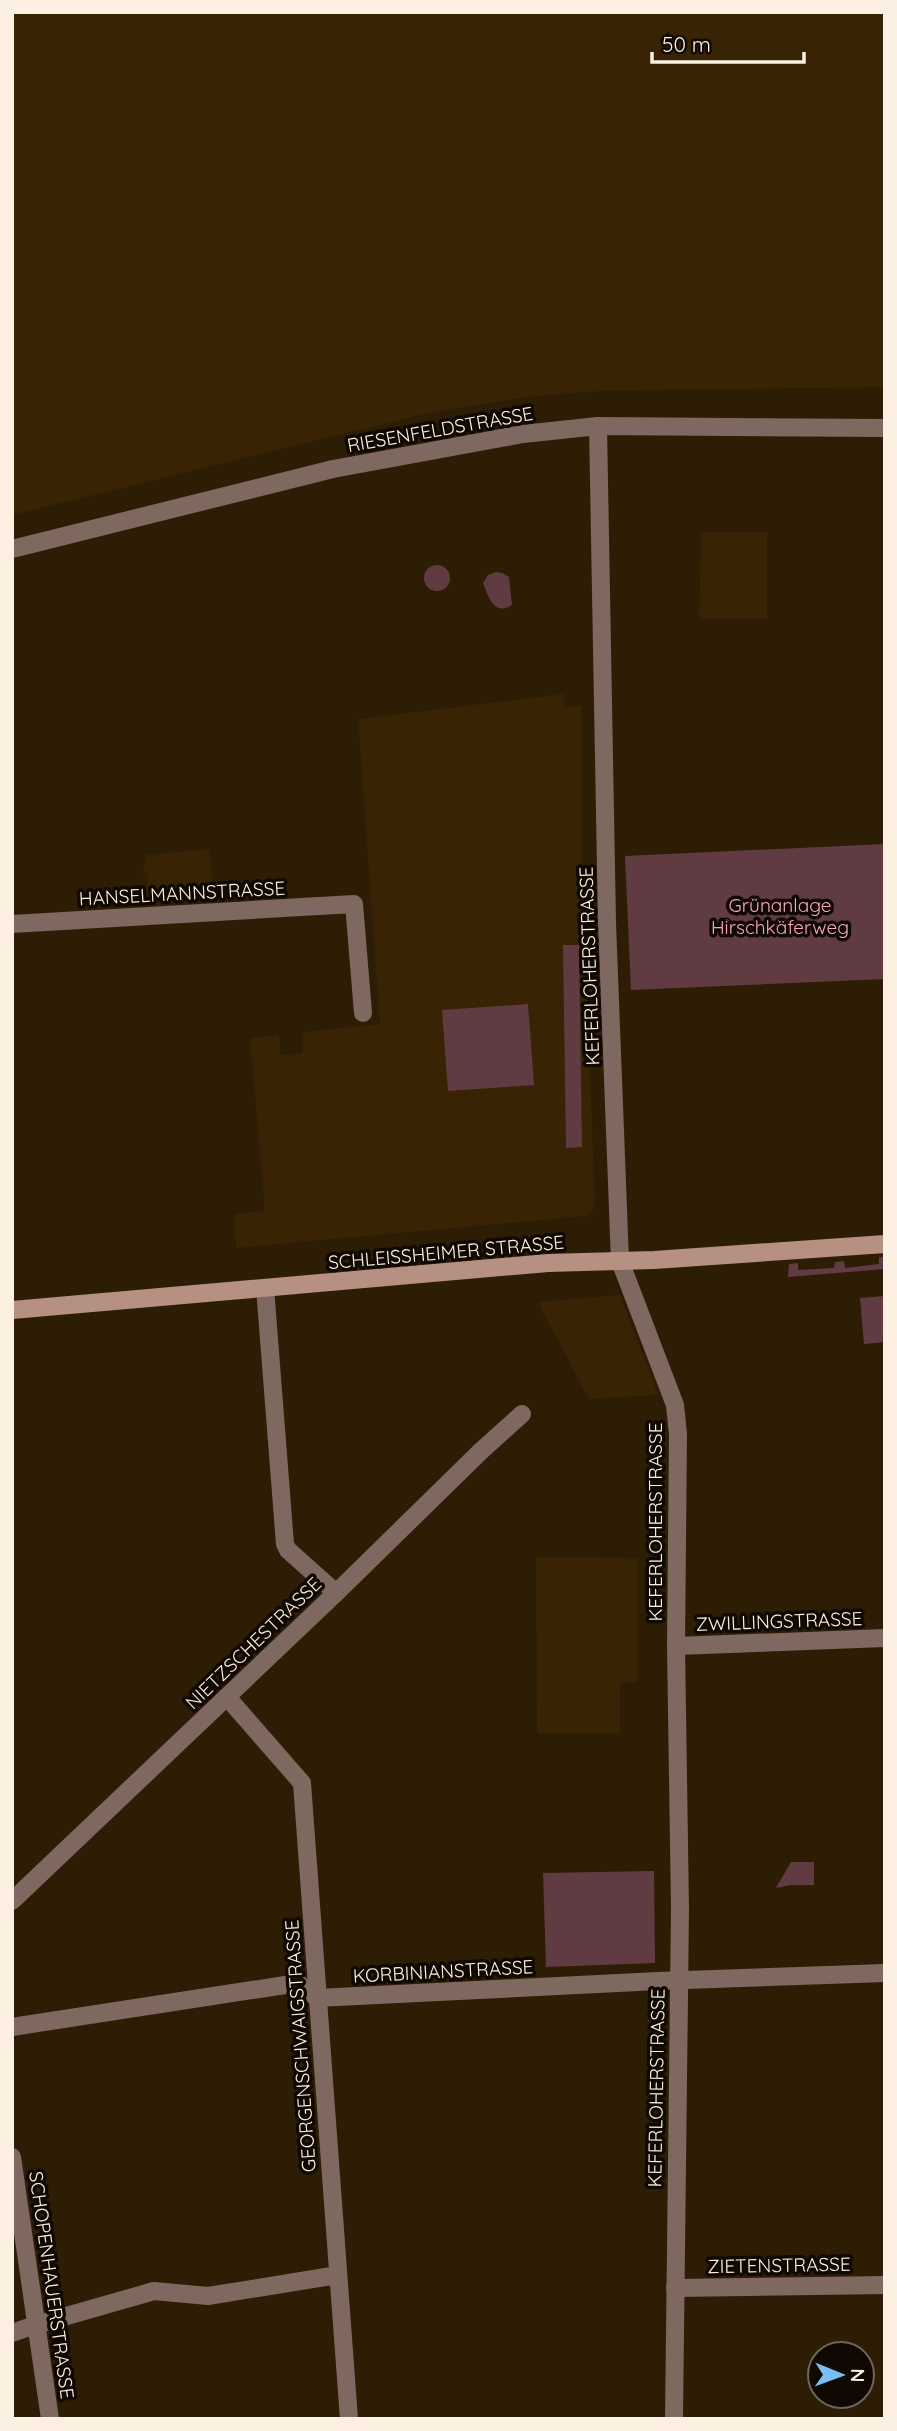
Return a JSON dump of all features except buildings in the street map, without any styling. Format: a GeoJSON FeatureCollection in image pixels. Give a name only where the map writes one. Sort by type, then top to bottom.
{"type":"FeatureCollection","features":[{"type":"Feature","properties":{"kind":"main road","name":"SCHLEISSHEIMER STRASSE"},"geometry":{"type":"LineString","coordinates":[[12,1310],[548,1263],[776,1253],[885,1244]]}},
{"type":"Feature","properties":{"kind":"street","name":"RIESENFELDSTRASSE"},"geometry":{"type":"LineString","coordinates":[[12,549],[356,464],[505,437],[598,426],[885,428]]}},
{"type":"Feature","properties":{"kind":"street","name":"KEFERLOHERSTRASSE"},"geometry":{"type":"LineString","coordinates":[[598,426],[601,455],[607,923],[620,1261],[675,1405],[678,1434],[676,1646],[680,1856],[674,2419]]}},
{"type":"Feature","properties":{"kind":"street","name":"HANSELMANNSTRASSE"},"geometry":{"type":"LineString","coordinates":[[12,924],[354,904],[363,1013]]}},
{"type":"Feature","properties":{"kind":"street"},"geometry":{"type":"LineString","coordinates":[[265,1288],[285,1544],[288,1550],[336,1593]]}},
{"type":"Feature","properties":{"kind":"street","name":"NIETZSCHESTRASSE"},"geometry":{"type":"LineString","coordinates":[[12,1900],[336,1593],[481,1451],[523,1414]]}},
{"type":"Feature","properties":{"kind":"street","name":"ZWILLINGSTRASSE"},"geometry":{"type":"LineString","coordinates":[[676,1646],[885,1638]]}},
{"type":"Feature","properties":{"kind":"street","name":"GEORGENSCHWAIGSTRASSE"},"geometry":{"type":"LineString","coordinates":[[227,1697],[302,1783],[349,2419]]}},
{"type":"Feature","properties":{"kind":"street","name":"KORBINIANSTRASSE"},"geometry":{"type":"LineString","coordinates":[[12,2026],[298,1983],[317,1998],[885,1973]]}},
{"type":"Feature","properties":{"kind":"street","name":"SCHOPENHAUERSTRASSE"},"geometry":{"type":"LineString","coordinates":[[12,2157],[50,2419]]}},
{"type":"Feature","properties":{"kind":"street"},"geometry":{"type":"LineString","coordinates":[[12,2333],[154,2291],[208,2297],[338,2275]]}},
{"type":"Feature","properties":{"kind":"street","name":"ZIETENSTRASSE"},"geometry":{"type":"LineString","coordinates":[[675,2288],[885,2285]]}},
{"type":"Feature","properties":{"kind":"shaded area"},"geometry":{"type":"Polygon","coordinates":[[[12,12],[885,12],[885,387],[601,391],[527,397],[433,412],[12,515],[12,12]]]}},
{"type":"Feature","properties":{"kind":"shaded area"},"geometry":{"type":"Polygon","coordinates":[[[701,532],[767,532],[767,619],[699,619],[701,532]]]}},
{"type":"Feature","properties":{"kind":"shaded area"},"geometry":{"type":"Polygon","coordinates":[[[564,694],[565,707],[581,706],[582,868],[595,1203],[592,1211],[586,1216],[236,1248],[234,1214],[265,1211],[250,1038],[279,1035],[281,1055],[303,1053],[302,1032],[380,1024],[358,719],[564,694]]]}},
{"type":"Feature","properties":{"kind":"shaded area"},"geometry":{"type":"Polygon","coordinates":[[[210,849],[213,893],[146,897],[148,873],[143,873],[146,855],[210,849]]]}},
{"type":"Feature","properties":{"kind":"shaded area"},"geometry":{"type":"Polygon","coordinates":[[[620,1295],[658,1395],[589,1399],[538,1302],[620,1295]]]}},
{"type":"Feature","properties":{"kind":"shaded area"},"geometry":{"type":"Polygon","coordinates":[[[536,1557],[638,1558],[637,1682],[620,1682],[620,1734],[537,1733],[536,1557]]]}},
{"type":"Feature","properties":{"kind":"green space"},"geometry":{"type":"Polygon","coordinates":[[[437,565],[447,568],[450,578],[447,588],[437,591],[427,588],[424,578],[427,568],[437,565]]]}},
{"type":"Feature","properties":{"kind":"green space"},"geometry":{"type":"Polygon","coordinates":[[[496,572],[509,577],[512,605],[506,608],[493,604],[483,583],[488,575],[496,572]]]}},
{"type":"Feature","properties":{"kind":"green space","name":"Grünanlage Hirschkäferweg"},"geometry":{"type":"Polygon","coordinates":[[[885,844],[885,979],[631,990],[625,856],[885,844]]]}},
{"type":"Feature","properties":{"kind":"green space"},"geometry":{"type":"Polygon","coordinates":[[[563,945],[579,945],[582,1147],[566,1148],[563,945]]]}},
{"type":"Feature","properties":{"kind":"green space"},"geometry":{"type":"Polygon","coordinates":[[[528,1004],[534,1085],[448,1091],[442,1010],[528,1004]]]}},
{"type":"Feature","properties":{"kind":"green space"},"geometry":{"type":"Polygon","coordinates":[[[879,1257],[885,1257],[885,1269],[788,1277],[789,1264],[798,1263],[798,1270],[834,1268],[835,1262],[844,1261],[845,1268],[879,1264],[879,1257]]]}},
{"type":"Feature","properties":{"kind":"green space"},"geometry":{"type":"Polygon","coordinates":[[[885,1296],[885,1342],[864,1344],[860,1298],[885,1296]]]}},
{"type":"Feature","properties":{"kind":"green space"},"geometry":{"type":"Polygon","coordinates":[[[791,1862],[814,1862],[814,1885],[776,1888],[791,1862]]]}},
{"type":"Feature","properties":{"kind":"green space"},"geometry":{"type":"Polygon","coordinates":[[[654,1871],[655,1963],[546,1967],[543,1873],[654,1871]]]}}]}
